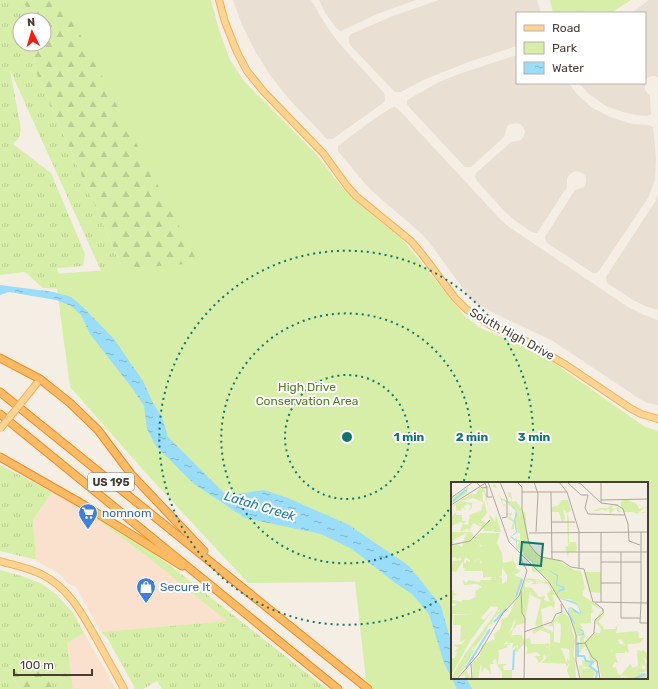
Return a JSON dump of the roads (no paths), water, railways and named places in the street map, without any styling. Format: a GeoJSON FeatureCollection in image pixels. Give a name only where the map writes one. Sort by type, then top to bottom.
{"type":"FeatureCollection","features":[{"type":"Feature","properties":{"kind":"highway"},"geometry":{"type":"LineString","coordinates":[[0,358],[40,379],[70,403],[98,430],[131,474],[223,571]]}},
{"type":"Feature","properties":{"kind":"highway","name":"US 195"},"geometry":{"type":"LineString","coordinates":[[0,392],[368,689]]}},
{"type":"Feature","properties":{"kind":"highway","name":"US 195"},"geometry":{"type":"LineString","coordinates":[[0,414],[338,689]]}},
{"type":"Feature","properties":{"kind":"highway"},"geometry":{"type":"LineString","coordinates":[[0,457],[84,505],[209,584]]}},
{"type":"Feature","properties":{"kind":"main road","name":"South High Drive"},"geometry":{"type":"LineString","coordinates":[[219,0],[230,37],[247,71],[264,92],[323,153],[356,196],[411,241],[455,298],[466,309],[490,325],[527,342],[566,365],[630,408],[641,414],[658,419]]}},
{"type":"Feature","properties":{"kind":"main road"},"geometry":{"type":"LineString","coordinates":[[0,429],[40,379]]}},
{"type":"Feature","properties":{"kind":"main road"},"geometry":{"type":"LineString","coordinates":[[0,561],[42,575],[65,592],[74,602],[82,615],[124,689]]}},
{"type":"Feature","properties":{"kind":"water","name":"Latah Creek"},"geometry":{"type":"Polygon","coordinates":[[[0,285],[54,292],[71,297],[83,307],[114,339],[143,381],[153,403],[162,417],[168,437],[224,493],[232,495],[264,490],[288,498],[349,525],[409,566],[441,606],[451,641],[451,677],[444,663],[429,614],[412,594],[395,583],[352,549],[321,534],[245,518],[194,484],[156,446],[147,429],[144,406],[132,388],[90,334],[81,315],[71,306],[56,300],[9,292],[0,295],[0,285]]]}},
{"type":"Feature","properties":{"kind":"water"},"geometry":{"type":"Polygon","coordinates":[[[452,679],[467,679],[472,689],[457,689],[452,679]]]}},
{"type":"Feature","properties":{"kind":"place","name":"nomnom"},"geometry":{"type":"Point","coordinates":[88,530]}},
{"type":"Feature","properties":{"kind":"place","name":"Secure It"},"geometry":{"type":"Point","coordinates":[146,604]}},
{"type":"Feature","properties":{"kind":"park label","name":"High Drive Conservation Area"},"geometry":{"type":"Point","coordinates":[307,394]}}]}
